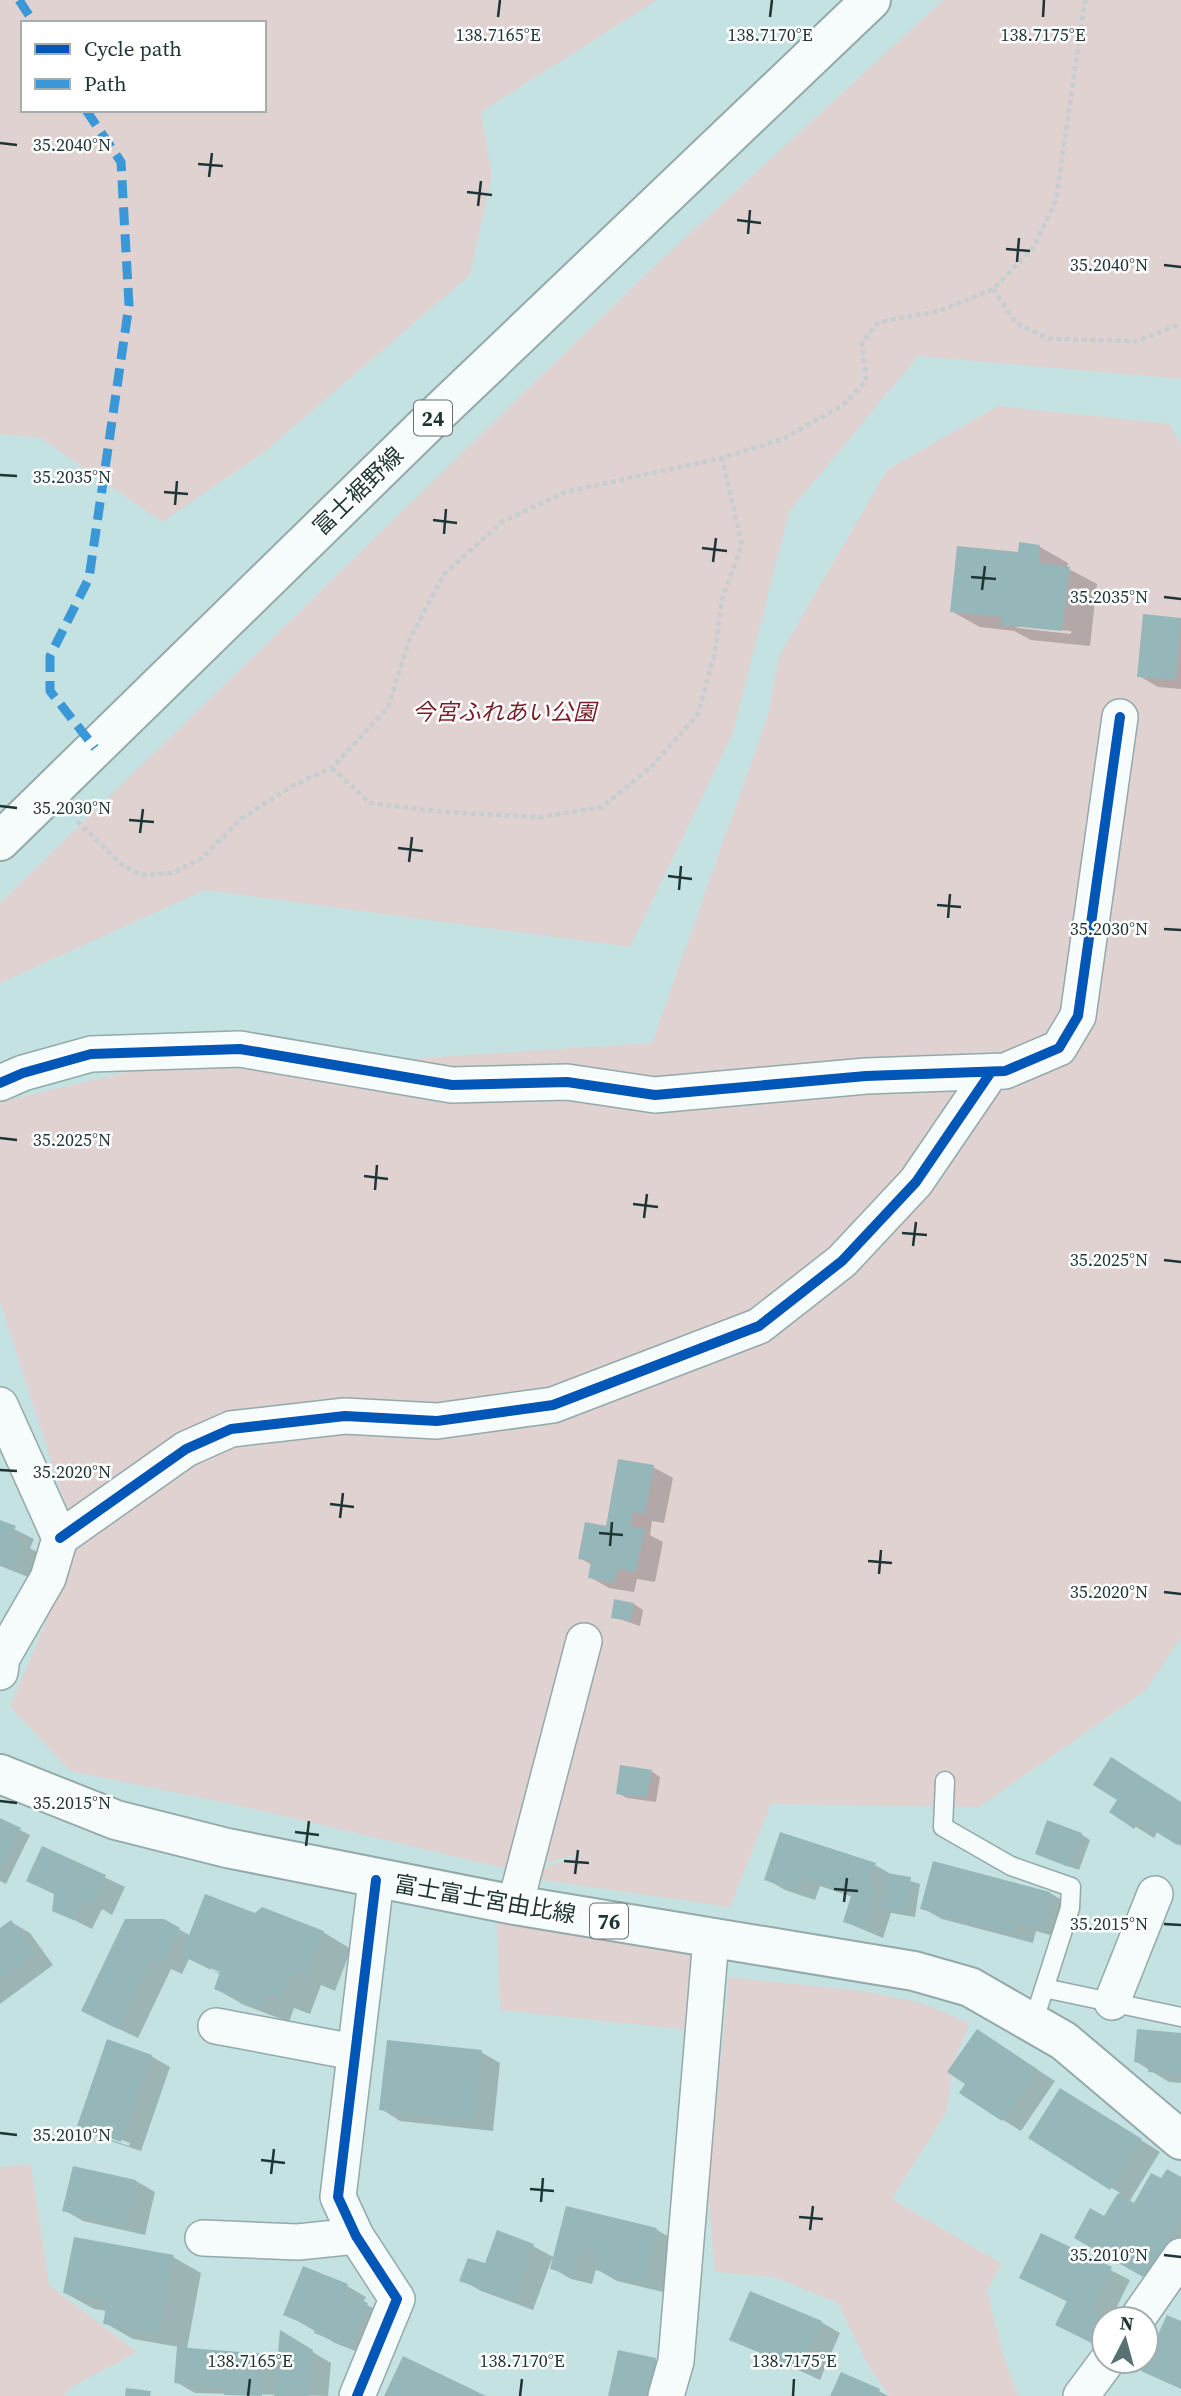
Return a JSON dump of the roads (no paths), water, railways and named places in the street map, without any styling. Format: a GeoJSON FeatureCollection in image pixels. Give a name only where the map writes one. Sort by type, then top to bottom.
{"type":"FeatureCollection","features":[{"type":"Feature","properties":{"kind":"main road","name":"富士裾野線"},"geometry":{"type":"LineString","coordinates":[[0,841],[456,396],[872,0]]}},
{"type":"Feature","properties":{"kind":"main road","name":"富士富士宮由比線"},"geometry":{"type":"LineString","coordinates":[[0,1773],[116,1820],[227,1848],[376,1880],[515,1905],[914,1971],[1039,2006],[1064,2041],[1181,2140]]}},
{"type":"Feature","properties":{"kind":"street"},"geometry":{"type":"LineString","coordinates":[[0,1083],[23,1073],[91,1054],[240,1049],[452,1085],[568,1082],[655,1095],[866,1076],[1005,1071],[1059,1048],[1078,1016],[1120,717]]}},
{"type":"Feature","properties":{"kind":"street"},"geometry":{"type":"LineString","coordinates":[[0,1671],[2,1658],[48,1578],[60,1538],[186,1449],[230,1429],[345,1416],[437,1421],[553,1405],[759,1326],[842,1261],[916,1182],[990,1072]]}},
{"type":"Feature","properties":{"kind":"street"},"geometry":{"type":"LineString","coordinates":[[0,1405],[60,1538]]}},
{"type":"Feature","properties":{"kind":"street"},"geometry":{"type":"LineString","coordinates":[[515,1905],[584,1641]]}},
{"type":"Feature","properties":{"kind":"street"},"geometry":{"type":"LineString","coordinates":[[357,2396],[397,2299],[356,2236],[338,2197],[376,1880]]}},
{"type":"Feature","properties":{"kind":"street"},"geometry":{"type":"LineString","coordinates":[[1112,2002],[1155,1894]]}},
{"type":"Feature","properties":{"kind":"street"},"geometry":{"type":"LineString","coordinates":[[666,2396],[676,2361],[710,1938]]}},
{"type":"Feature","properties":{"kind":"street"},"geometry":{"type":"LineString","coordinates":[[216,2026],[355,2052]]}},
{"type":"Feature","properties":{"kind":"street"},"geometry":{"type":"LineString","coordinates":[[203,2238],[298,2242],[356,2236]]}},
{"type":"Feature","properties":{"kind":"street"},"geometry":{"type":"LineString","coordinates":[[1147,2305],[1181,2256]]}},
{"type":"Feature","properties":{"kind":"street"},"geometry":{"type":"LineString","coordinates":[[1081,2396],[1097,2375]]}},
{"type":"Feature","properties":{"kind":"lane"},"geometry":{"type":"LineString","coordinates":[[945,1781],[943,1827],[1010,1866],[1072,1887],[1070,1908],[1039,2006],[1112,2002],[1181,2017]]}},
{"type":"Feature","properties":{"kind":"park label","name":"今宮ふれあい公園"},"geometry":{"type":"Point","coordinates":[504,712]}}]}
